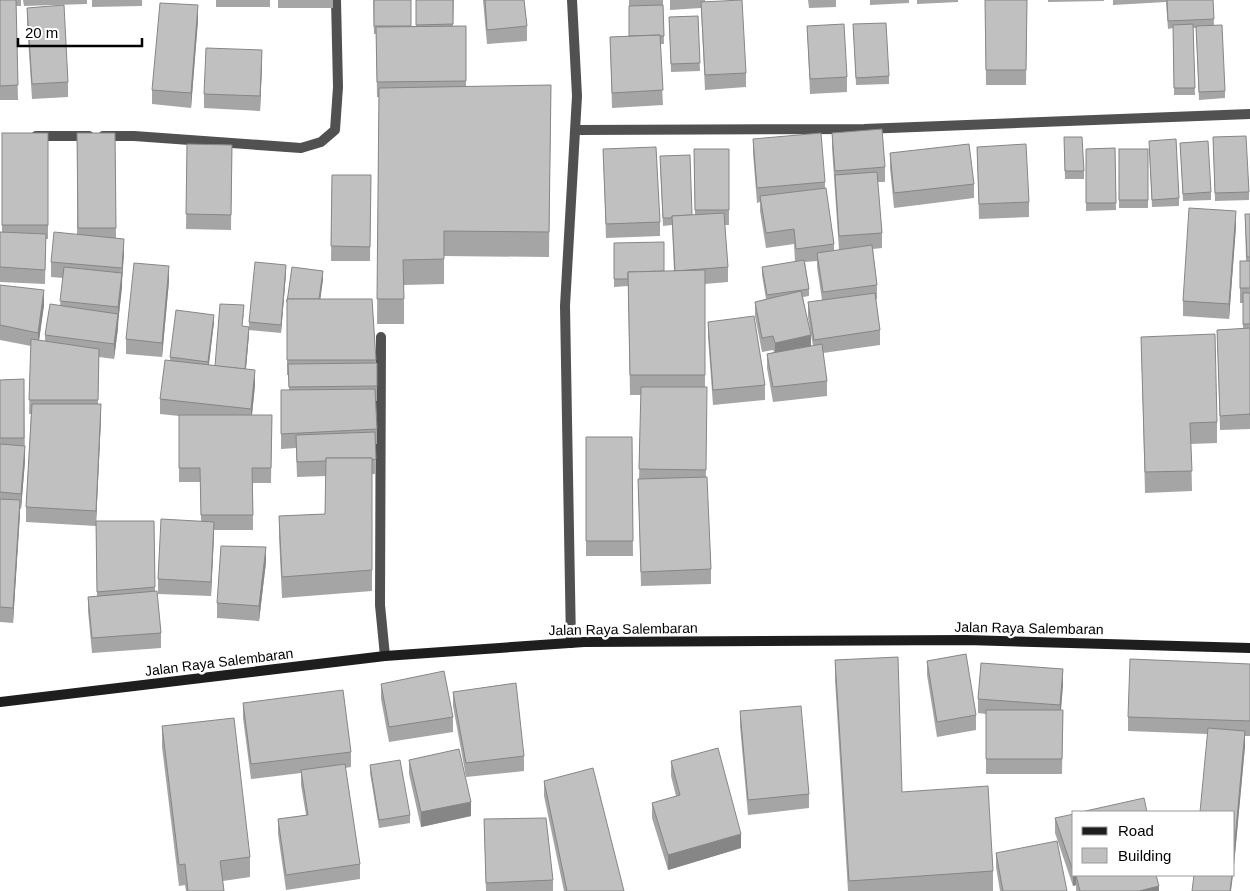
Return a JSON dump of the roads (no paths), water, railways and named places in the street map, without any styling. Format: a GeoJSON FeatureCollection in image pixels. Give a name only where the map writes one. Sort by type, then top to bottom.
{"type":"FeatureCollection","features":[{"type":"Feature","properties":{"kind":"main road","name":"Jalan Raya Salembaran"},"geometry":{"type":"LineString","coordinates":[[0,702],[385,656],[594,642],[966,640],[1250,648]]}},
{"type":"Feature","properties":{"kind":"street"},"geometry":{"type":"LineString","coordinates":[[29,136],[134,136],[301,148],[322,142],[335,130],[338,110],[336,0]]}},
{"type":"Feature","properties":{"kind":"street"},"geometry":{"type":"LineString","coordinates":[[571,643],[565,306],[577,96],[572,0]]}},
{"type":"Feature","properties":{"kind":"street"},"geometry":{"type":"LineString","coordinates":[[576,130],[864,129],[1250,114]]}},
{"type":"Feature","properties":{"kind":"street"},"geometry":{"type":"LineString","coordinates":[[381,337],[380,605],[385,656]]}}]}
